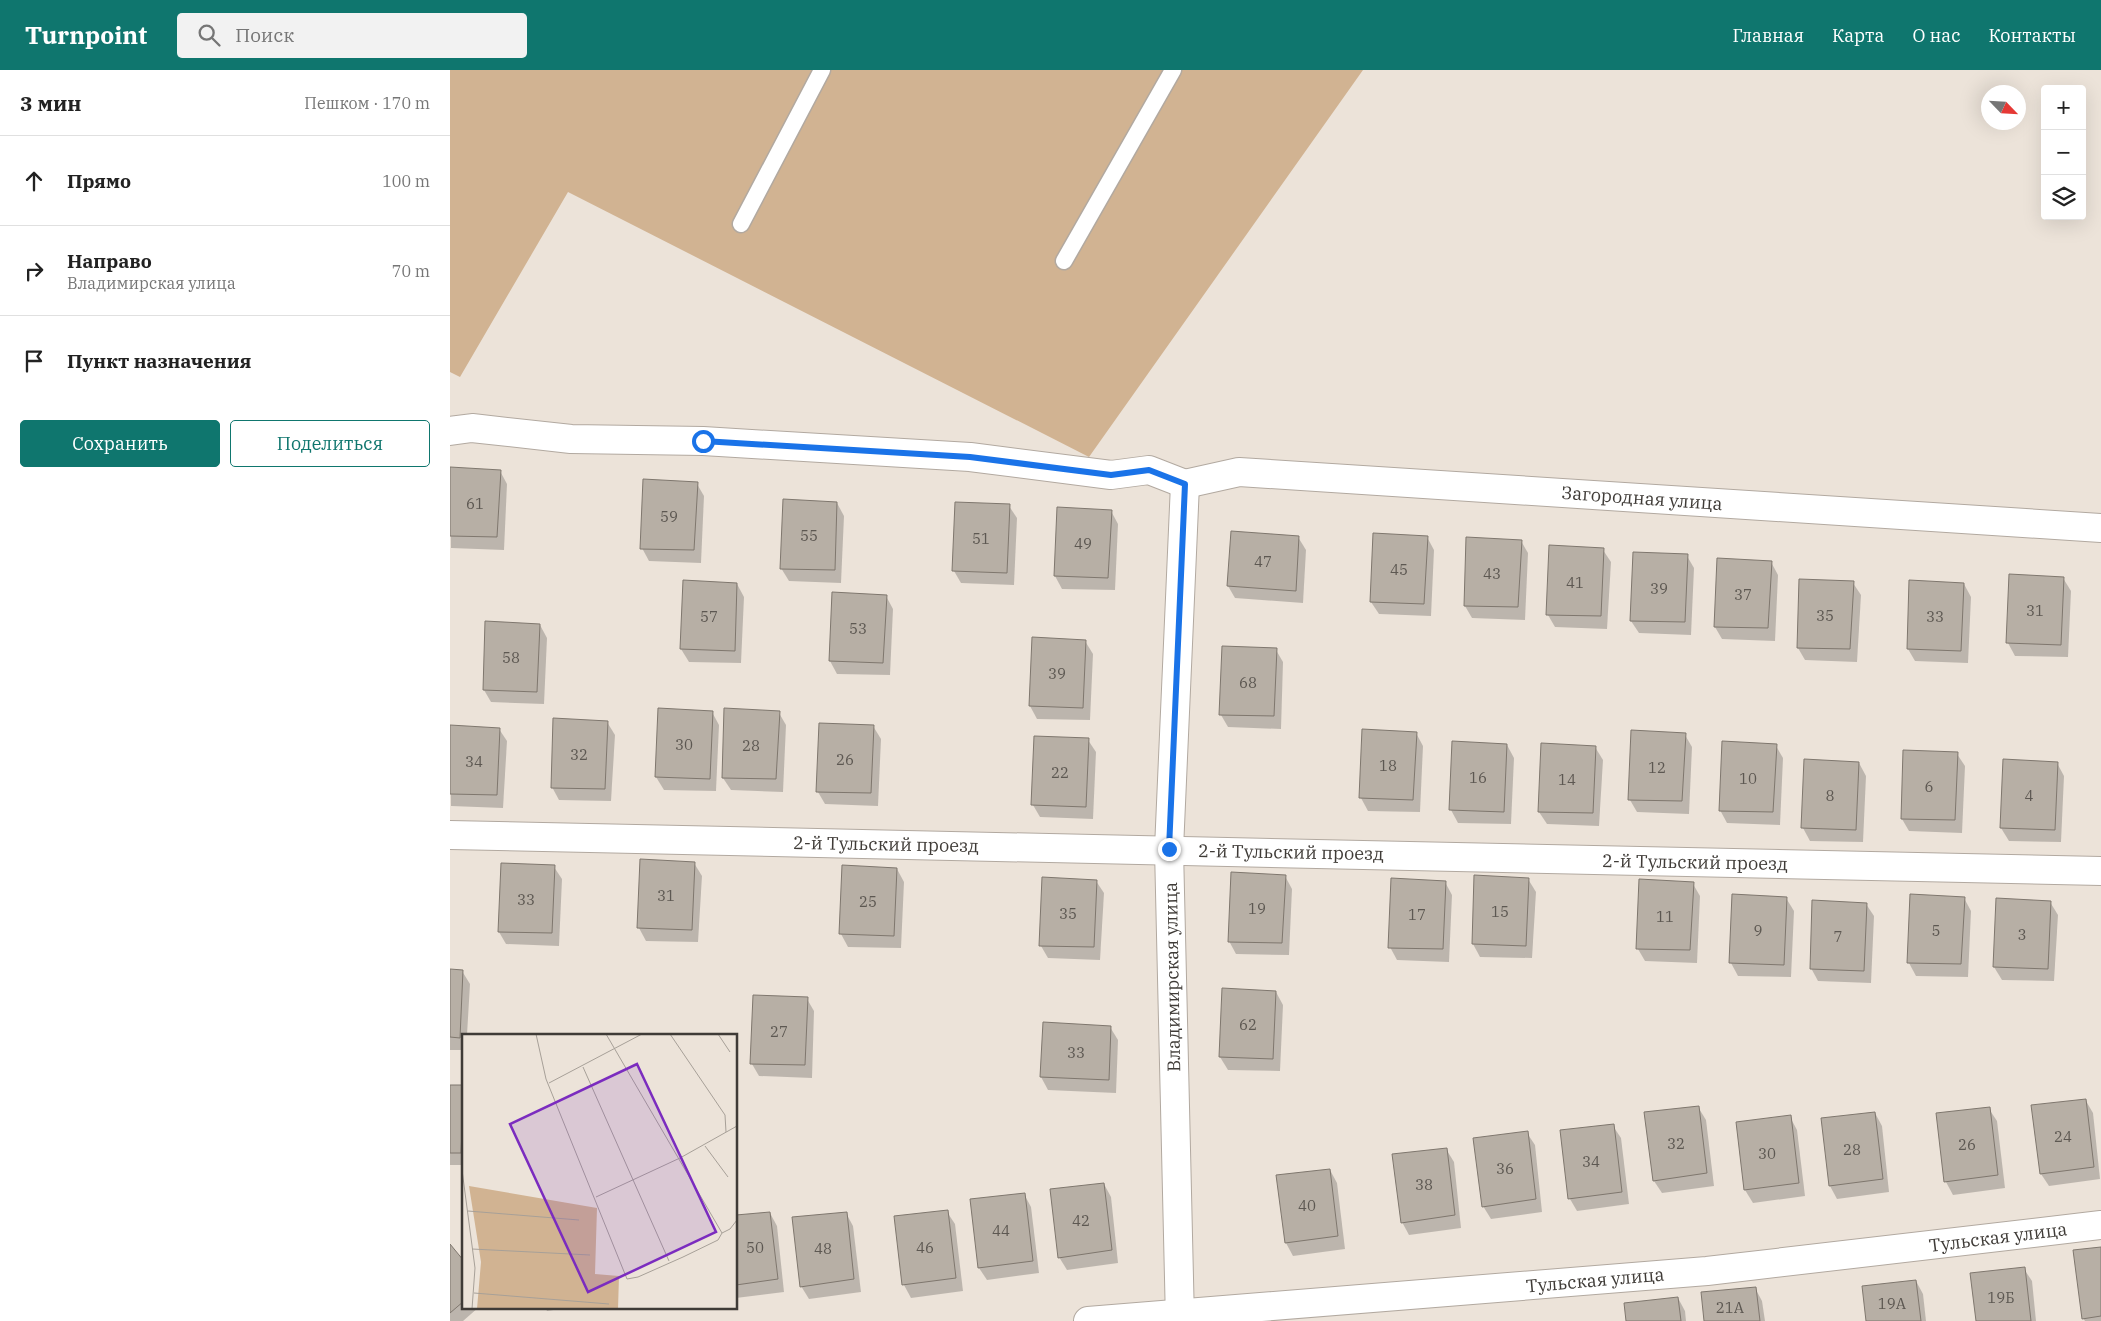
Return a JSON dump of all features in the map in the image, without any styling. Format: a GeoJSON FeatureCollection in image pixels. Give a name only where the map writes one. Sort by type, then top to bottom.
{"type":"FeatureCollection","features":[{"type":"Feature","properties":{"kind":"street"},"geometry":{"type":"LineString","coordinates":[[450,431],[472,428],[571,439],[703,441],[970,457],[1111,475],[1149,470],[1185,484]]}},
{"type":"Feature","properties":{"kind":"street","name":"Загородная улица"},"geometry":{"type":"LineString","coordinates":[[1185,484],[1239,472],[2101,528]]}},
{"type":"Feature","properties":{"kind":"street","name":"Владимирская улица"},"geometry":{"type":"LineString","coordinates":[[1179,1317],[1169,849],[1185,484]]}},
{"type":"Feature","properties":{"kind":"street","name":"2-й Тульский проезд"},"geometry":{"type":"LineString","coordinates":[[450,835],[1169,849],[2101,871]]}},
{"type":"Feature","properties":{"kind":"street","name":"Тульская улица"},"geometry":{"type":"LineString","coordinates":[[1088,1321],[1179,1317],[1707,1270],[2101,1225]]}},
{"type":"Feature","properties":{"kind":"lane"},"geometry":{"type":"LineString","coordinates":[[742,224],[822,70]]}},
{"type":"Feature","properties":{"kind":"lane"},"geometry":{"type":"LineString","coordinates":[[1064,261],[1173,70]]}},
{"type":"Feature","properties":{"kind":"shaded area"},"geometry":{"type":"Polygon","coordinates":[[[450,70],[1363,70],[1089,457],[568,192],[460,377],[450,372],[450,70]]]}},
{"type":"Feature","properties":{"kind":"building"},"geometry":{"type":"Polygon","coordinates":[[[450,467],[501,470],[497,537],[450,536],[450,467]]]}},
{"type":"Feature","properties":{"kind":"building"},"geometry":{"type":"Polygon","coordinates":[[[643,479],[698,482],[694,550],[640,549],[643,479]]]}},
{"type":"Feature","properties":{"kind":"building"},"geometry":{"type":"Polygon","coordinates":[[[783,499],[837,502],[835,570],[780,569],[783,499]]]}},
{"type":"Feature","properties":{"kind":"building"},"geometry":{"type":"Polygon","coordinates":[[[955,502],[1010,504],[1007,573],[952,571],[955,502]]]}},
{"type":"Feature","properties":{"kind":"building"},"geometry":{"type":"Polygon","coordinates":[[[1057,507],[1112,510],[1108,578],[1054,576],[1057,507]]]}},
{"type":"Feature","properties":{"kind":"building"},"geometry":{"type":"Polygon","coordinates":[[[1231,531],[1299,536],[1296,591],[1227,586],[1231,531]]]}},
{"type":"Feature","properties":{"kind":"building"},"geometry":{"type":"Polygon","coordinates":[[[1373,533],[1428,536],[1424,604],[1370,602],[1373,533]]]}},
{"type":"Feature","properties":{"kind":"building"},"geometry":{"type":"Polygon","coordinates":[[[1466,537],[1522,540],[1518,607],[1464,606],[1466,537]]]}},
{"type":"Feature","properties":{"kind":"building"},"geometry":{"type":"Polygon","coordinates":[[[1549,545],[1604,548],[1601,616],[1546,615],[1549,545]]]}},
{"type":"Feature","properties":{"kind":"building"},"geometry":{"type":"Polygon","coordinates":[[[1633,552],[1688,554],[1685,622],[1630,621],[1633,552]]]}},
{"type":"Feature","properties":{"kind":"building"},"geometry":{"type":"Polygon","coordinates":[[[1717,558],[1772,561],[1768,628],[1714,627],[1717,558]]]}},
{"type":"Feature","properties":{"kind":"building"},"geometry":{"type":"Polygon","coordinates":[[[2009,574],[2064,577],[2061,645],[2006,643],[2009,574]]]}},
{"type":"Feature","properties":{"kind":"building"},"geometry":{"type":"Polygon","coordinates":[[[1799,579],[1854,581],[1850,649],[1797,648],[1799,579]]]}},
{"type":"Feature","properties":{"kind":"building"},"geometry":{"type":"Polygon","coordinates":[[[683,580],[737,583],[735,651],[680,649],[683,580]]]}},
{"type":"Feature","properties":{"kind":"building"},"geometry":{"type":"Polygon","coordinates":[[[1909,580],[1964,583],[1961,651],[1907,649],[1909,580]]]}},
{"type":"Feature","properties":{"kind":"building"},"geometry":{"type":"Polygon","coordinates":[[[832,592],[887,595],[883,663],[829,661],[832,592]]]}},
{"type":"Feature","properties":{"kind":"building"},"geometry":{"type":"Polygon","coordinates":[[[485,621],[540,624],[537,692],[483,690],[485,621]]]}},
{"type":"Feature","properties":{"kind":"building"},"geometry":{"type":"Polygon","coordinates":[[[1032,637],[1086,640],[1083,708],[1029,706],[1032,637]]]}},
{"type":"Feature","properties":{"kind":"building"},"geometry":{"type":"Polygon","coordinates":[[[1222,646],[1277,648],[1274,716],[1219,715],[1222,646]]]}},
{"type":"Feature","properties":{"kind":"building"},"geometry":{"type":"Polygon","coordinates":[[[658,708],[713,711],[710,779],[655,777],[658,708]]]}},
{"type":"Feature","properties":{"kind":"building"},"geometry":{"type":"Polygon","coordinates":[[[724,708],[780,711],[776,779],[722,778],[724,708]]]}},
{"type":"Feature","properties":{"kind":"building"},"geometry":{"type":"Polygon","coordinates":[[[553,718],[608,721],[605,789],[551,788],[553,718]]]}},
{"type":"Feature","properties":{"kind":"building"},"geometry":{"type":"Polygon","coordinates":[[[819,723],[874,725],[871,793],[816,792],[819,723]]]}},
{"type":"Feature","properties":{"kind":"building"},"geometry":{"type":"Polygon","coordinates":[[[450,725],[500,728],[497,795],[450,794],[450,725]]]}},
{"type":"Feature","properties":{"kind":"building"},"geometry":{"type":"Polygon","coordinates":[[[1362,729],[1417,732],[1413,800],[1359,798],[1362,729]]]}},
{"type":"Feature","properties":{"kind":"building"},"geometry":{"type":"Polygon","coordinates":[[[1631,730],[1686,733],[1682,801],[1628,800],[1631,730]]]}},
{"type":"Feature","properties":{"kind":"building"},"geometry":{"type":"Polygon","coordinates":[[[1034,736],[1089,738],[1086,807],[1031,805],[1034,736]]]}},
{"type":"Feature","properties":{"kind":"building"},"geometry":{"type":"Polygon","coordinates":[[[1452,741],[1507,744],[1504,812],[1449,810],[1452,741]]]}},
{"type":"Feature","properties":{"kind":"building"},"geometry":{"type":"Polygon","coordinates":[[[1722,741],[1777,744],[1773,812],[1719,811],[1722,741]]]}},
{"type":"Feature","properties":{"kind":"building"},"geometry":{"type":"Polygon","coordinates":[[[1541,743],[1596,746],[1593,813],[1538,812],[1541,743]]]}},
{"type":"Feature","properties":{"kind":"building"},"geometry":{"type":"Polygon","coordinates":[[[1903,750],[1958,752],[1955,820],[1901,819],[1903,750]]]}},
{"type":"Feature","properties":{"kind":"building"},"geometry":{"type":"Polygon","coordinates":[[[1804,759],[1859,762],[1856,830],[1801,828],[1804,759]]]}},
{"type":"Feature","properties":{"kind":"building"},"geometry":{"type":"Polygon","coordinates":[[[2003,759],[2058,762],[2055,830],[2000,828],[2003,759]]]}},
{"type":"Feature","properties":{"kind":"building"},"geometry":{"type":"Polygon","coordinates":[[[640,859],[695,862],[692,930],[637,928],[640,859]]]}},
{"type":"Feature","properties":{"kind":"building"},"geometry":{"type":"Polygon","coordinates":[[[501,863],[555,865],[552,933],[498,932],[501,863]]]}},
{"type":"Feature","properties":{"kind":"building"},"geometry":{"type":"Polygon","coordinates":[[[842,865],[897,868],[894,936],[839,934],[842,865]]]}},
{"type":"Feature","properties":{"kind":"building"},"geometry":{"type":"Polygon","coordinates":[[[1231,872],[1286,875],[1282,943],[1228,942],[1231,872]]]}},
{"type":"Feature","properties":{"kind":"building"},"geometry":{"type":"Polygon","coordinates":[[[1474,875],[1529,878],[1526,946],[1472,944],[1474,875]]]}},
{"type":"Feature","properties":{"kind":"building"},"geometry":{"type":"Polygon","coordinates":[[[1042,877],[1097,880],[1094,947],[1039,946],[1042,877]]]}},
{"type":"Feature","properties":{"kind":"building"},"geometry":{"type":"Polygon","coordinates":[[[1391,878],[1446,881],[1443,949],[1388,948],[1391,878]]]}},
{"type":"Feature","properties":{"kind":"building"},"geometry":{"type":"Polygon","coordinates":[[[1639,879],[1694,882],[1690,950],[1636,949],[1639,879]]]}},
{"type":"Feature","properties":{"kind":"building"},"geometry":{"type":"Polygon","coordinates":[[[1732,894],[1787,897],[1784,965],[1729,963],[1732,894]]]}},
{"type":"Feature","properties":{"kind":"building"},"geometry":{"type":"Polygon","coordinates":[[[1910,894],[1965,897],[1961,964],[1907,963],[1910,894]]]}},
{"type":"Feature","properties":{"kind":"building"},"geometry":{"type":"Polygon","coordinates":[[[1996,898],[2051,901],[2048,969],[1993,967],[1996,898]]]}},
{"type":"Feature","properties":{"kind":"building"},"geometry":{"type":"Polygon","coordinates":[[[1812,900],[1867,903],[1864,971],[1810,969],[1812,900]]]}},
{"type":"Feature","properties":{"kind":"building"},"geometry":{"type":"Polygon","coordinates":[[[450,969],[463,970],[460,1038],[450,1037],[450,969]]]}},
{"type":"Feature","properties":{"kind":"building"},"geometry":{"type":"Polygon","coordinates":[[[1222,988],[1276,991],[1273,1059],[1219,1057],[1222,988]]]}},
{"type":"Feature","properties":{"kind":"building"},"geometry":{"type":"Polygon","coordinates":[[[753,995],[808,997],[805,1065],[750,1064],[753,995]]]}},
{"type":"Feature","properties":{"kind":"building"},"geometry":{"type":"Polygon","coordinates":[[[1043,1022],[1111,1026],[1109,1080],[1040,1077],[1043,1022]]]}},
{"type":"Feature","properties":{"kind":"building"},"geometry":{"type":"Polygon","coordinates":[[[450,1085],[462,1085],[461,1153],[450,1153],[450,1085]]]}},
{"type":"Feature","properties":{"kind":"building"},"geometry":{"type":"Polygon","coordinates":[[[2086,1099],[2094,1167],[2040,1174],[2031,1105],[2086,1099]]]}},
{"type":"Feature","properties":{"kind":"building"},"geometry":{"type":"Polygon","coordinates":[[[1699,1106],[1707,1173],[1653,1181],[1644,1112],[1699,1106]]]}},
{"type":"Feature","properties":{"kind":"building"},"geometry":{"type":"Polygon","coordinates":[[[1990,1107],[1998,1175],[1944,1182],[1936,1113],[1990,1107]]]}},
{"type":"Feature","properties":{"kind":"building"},"geometry":{"type":"Polygon","coordinates":[[[1875,1112],[1883,1179],[1829,1186],[1821,1118],[1875,1112]]]}},
{"type":"Feature","properties":{"kind":"building"},"geometry":{"type":"Polygon","coordinates":[[[1791,1115],[1799,1183],[1744,1190],[1736,1122],[1791,1115]]]}},
{"type":"Feature","properties":{"kind":"building"},"geometry":{"type":"Polygon","coordinates":[[[1614,1124],[1622,1192],[1568,1199],[1560,1130],[1614,1124]]]}},
{"type":"Feature","properties":{"kind":"building"},"geometry":{"type":"Polygon","coordinates":[[[1528,1131],[1536,1199],[1482,1207],[1473,1138],[1528,1131]]]}},
{"type":"Feature","properties":{"kind":"building"},"geometry":{"type":"Polygon","coordinates":[[[1447,1148],[1455,1215],[1401,1223],[1392,1154],[1447,1148]]]}},
{"type":"Feature","properties":{"kind":"building"},"geometry":{"type":"Polygon","coordinates":[[[1330,1169],[1338,1236],[1285,1243],[1276,1175],[1330,1169]]]}},
{"type":"Feature","properties":{"kind":"building"},"geometry":{"type":"Polygon","coordinates":[[[1104,1183],[1112,1250],[1058,1258],[1050,1189],[1104,1183]]]}},
{"type":"Feature","properties":{"kind":"building"},"geometry":{"type":"Polygon","coordinates":[[[1025,1193],[1033,1261],[978,1268],[970,1199],[1025,1193]]]}},
{"type":"Feature","properties":{"kind":"building"},"geometry":{"type":"Polygon","coordinates":[[[948,1210],[956,1278],[902,1285],[894,1216],[948,1210]]]}},
{"type":"Feature","properties":{"kind":"building"},"geometry":{"type":"Polygon","coordinates":[[[770,1212],[778,1279],[738,1285],[738,1215],[770,1212]]]}},
{"type":"Feature","properties":{"kind":"building"},"geometry":{"type":"Polygon","coordinates":[[[847,1212],[854,1279],[800,1287],[792,1217],[847,1212]]]}},
{"type":"Feature","properties":{"kind":"building"},"geometry":{"type":"Polygon","coordinates":[[[450,1244],[462,1259],[462,1303],[450,1313],[450,1244]]]}},
{"type":"Feature","properties":{"kind":"building"},"geometry":{"type":"Polygon","coordinates":[[[2101,1247],[2101,1316],[2082,1319],[2073,1250],[2101,1247]]]}},
{"type":"Feature","properties":{"kind":"building"},"geometry":{"type":"Polygon","coordinates":[[[2025,1267],[2031,1321],[1976,1321],[1970,1273],[2025,1267]]]}},
{"type":"Feature","properties":{"kind":"building"},"geometry":{"type":"Polygon","coordinates":[[[1916,1280],[1921,1321],[1866,1321],[1862,1286],[1916,1280]]]}},
{"type":"Feature","properties":{"kind":"building"},"geometry":{"type":"Polygon","coordinates":[[[1756,1287],[1760,1321],[1704,1321],[1701,1292],[1756,1287]]]}},
{"type":"Feature","properties":{"kind":"building"},"geometry":{"type":"Polygon","coordinates":[[[1678,1297],[1681,1321],[1626,1321],[1624,1303],[1678,1297]]]}},
{"type":"Feature","properties":{"kind":"route"},"geometry":{"type":"LineString","coordinates":[[703,441],[970,457],[1111,475],[1149,470],[1185,484],[1169,849]]}}]}
